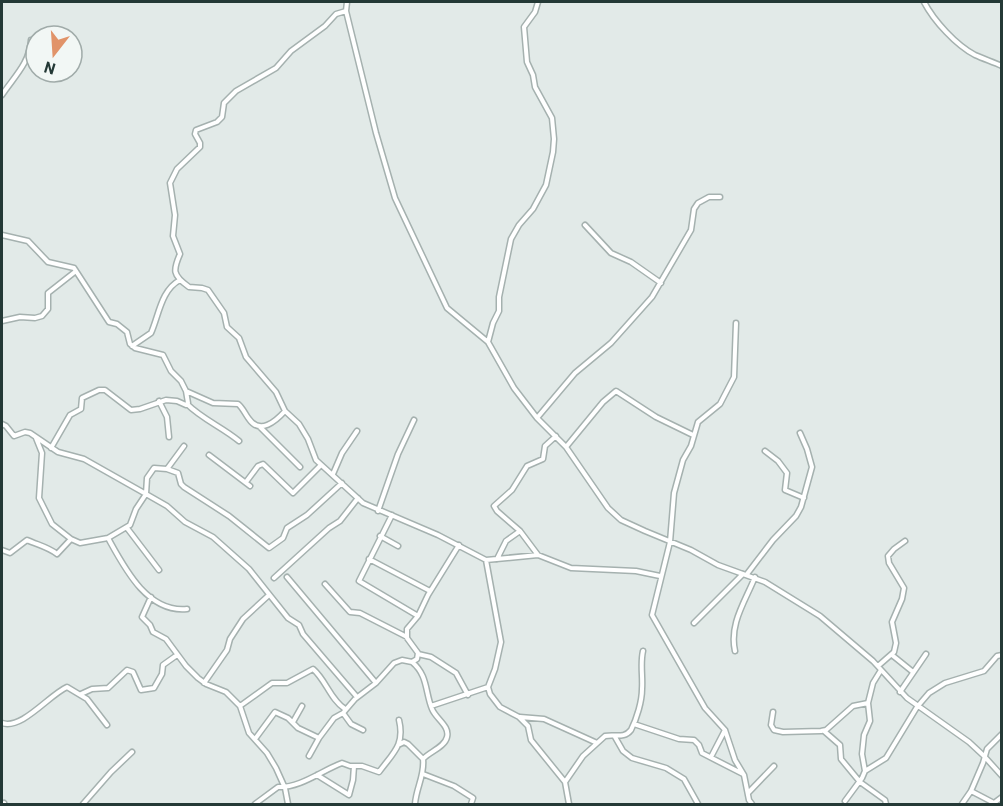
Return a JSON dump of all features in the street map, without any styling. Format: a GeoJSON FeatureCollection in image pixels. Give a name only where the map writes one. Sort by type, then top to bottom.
{"type":"FeatureCollection","features":[{"type":"Feature","properties":{"kind":"street"},"geometry":{"type":"LineString","coordinates":[[347,2],[346,10],[387,175],[395,198],[447,308],[488,342],[510,382],[537,418],[566,447],[602,500],[615,515],[628,523],[692,550],[718,565],[754,577],[820,616],[880,668],[900,692],[917,707],[952,730],[984,756],[1002,776]]}},
{"type":"Feature","properties":{"kind":"street"},"geometry":{"type":"LineString","coordinates":[[488,342],[499,311],[499,297],[511,239],[519,225],[530,214],[546,185],[553,152],[552,118],[535,87],[533,75],[527,63],[524,27],[535,12],[538,2]]}},
{"type":"Feature","properties":{"kind":"street"},"geometry":{"type":"LineString","coordinates":[[924,2],[938,24],[958,44],[975,55],[1002,66]]}},
{"type":"Feature","properties":{"kind":"street"},"geometry":{"type":"LineString","coordinates":[[346,10],[331,18],[326,26],[298,45],[276,68],[236,91],[224,103],[223,114],[217,122],[196,130],[200,143],[199,149],[177,170],[170,183],[175,215],[173,236],[180,254],[174,270],[180,280],[192,288],[202,288],[208,291],[224,313],[227,327],[239,338],[246,357],[276,392],[285,411],[299,424],[314,456],[321,465],[358,498],[378,511],[459,545],[486,560],[538,555],[571,568],[636,571],[660,576]]}},
{"type":"Feature","properties":{"kind":"street"},"geometry":{"type":"LineString","coordinates":[[2,95],[24,64]]}},
{"type":"Feature","properties":{"kind":"street"},"geometry":{"type":"LineString","coordinates":[[537,418],[575,373],[616,337],[646,304],[661,283],[691,230],[694,209],[698,203],[709,197],[720,197]]}},
{"type":"Feature","properties":{"kind":"street"},"geometry":{"type":"LineString","coordinates":[[585,225],[610,253],[631,262],[661,283]]}},
{"type":"Feature","properties":{"kind":"street"},"geometry":{"type":"LineString","coordinates":[[2,235],[28,241],[48,262],[72,266],[108,321],[117,324],[126,332],[132,346],[138,350],[163,355],[171,371],[181,381],[186,391],[187,404],[195,412],[239,441]]}},
{"type":"Feature","properties":{"kind":"street"},"geometry":{"type":"LineString","coordinates":[[2,321],[42,316],[47,312],[49,306],[48,292],[76,271]]}},
{"type":"Feature","properties":{"kind":"street"},"geometry":{"type":"LineString","coordinates":[[132,346],[151,333],[168,290],[180,280]]}},
{"type":"Feature","properties":{"kind":"street"},"geometry":{"type":"LineString","coordinates":[[736,323],[732,382],[720,404],[698,422],[691,446],[683,460],[674,493],[670,542],[660,576],[652,618],[705,708],[725,730],[735,759],[744,775],[749,800],[752,804]]}},
{"type":"Feature","properties":{"kind":"street"},"geometry":{"type":"LineString","coordinates":[[51,448],[70,415],[81,408],[82,398],[89,394],[105,390],[127,408],[134,410],[159,401],[169,400],[187,404]]}},
{"type":"Feature","properties":{"kind":"street"},"geometry":{"type":"LineString","coordinates":[[186,391],[213,403],[238,404],[250,422],[260,426],[300,467]]}},
{"type":"Feature","properties":{"kind":"street"},"geometry":{"type":"LineString","coordinates":[[566,447],[603,402],[616,391],[656,417],[694,435]]}},
{"type":"Feature","properties":{"kind":"street"},"geometry":{"type":"LineString","coordinates":[[159,401],[167,417],[169,437]]}},
{"type":"Feature","properties":{"kind":"street"},"geometry":{"type":"LineString","coordinates":[[260,426],[270,425],[285,411]]}},
{"type":"Feature","properties":{"kind":"street"},"geometry":{"type":"LineString","coordinates":[[378,511],[394,465],[414,420]]}},
{"type":"Feature","properties":{"kind":"street"},"geometry":{"type":"LineString","coordinates":[[2,424],[12,435],[27,432],[58,452],[84,459],[167,506],[185,522],[213,537],[249,569],[288,618],[299,625],[303,634],[357,697]]}},
{"type":"Feature","properties":{"kind":"street"},"geometry":{"type":"LineString","coordinates":[[333,474],[342,453],[357,431]]}},
{"type":"Feature","properties":{"kind":"street"},"geometry":{"type":"LineString","coordinates":[[694,623],[745,574],[796,516],[804,498],[812,466],[800,433]]}},
{"type":"Feature","properties":{"kind":"street"},"geometry":{"type":"LineString","coordinates":[[538,555],[520,531],[496,511],[494,506],[512,490],[526,466],[532,462],[541,461],[545,446],[556,436]]}},
{"type":"Feature","properties":{"kind":"street"},"geometry":{"type":"LineString","coordinates":[[36,438],[42,453],[39,498],[52,524],[80,543],[108,538],[132,523],[136,509],[147,494],[147,478],[154,468],[167,468],[178,473],[184,487],[229,516],[269,548],[285,536],[287,528],[307,515],[342,483]]}},
{"type":"Feature","properties":{"kind":"street"},"geometry":{"type":"LineString","coordinates":[[167,468],[184,446]]}},
{"type":"Feature","properties":{"kind":"street"},"geometry":{"type":"LineString","coordinates":[[765,451],[778,461],[787,473],[785,490],[804,498]]}},
{"type":"Feature","properties":{"kind":"street"},"geometry":{"type":"LineString","coordinates":[[209,455],[250,486]]}},
{"type":"Feature","properties":{"kind":"street"},"geometry":{"type":"LineString","coordinates":[[246,482],[258,466],[263,464],[293,493],[321,465]]}},
{"type":"Feature","properties":{"kind":"street"},"geometry":{"type":"LineString","coordinates":[[274,578],[329,528],[340,521],[358,498]]}},
{"type":"Feature","properties":{"kind":"street"},"geometry":{"type":"LineString","coordinates":[[392,515],[359,581],[418,616]]}},
{"type":"Feature","properties":{"kind":"street"},"geometry":{"type":"LineString","coordinates":[[126,528],[159,570]]}},
{"type":"Feature","properties":{"kind":"street"},"geometry":{"type":"LineString","coordinates":[[496,560],[506,541],[520,531]]}},
{"type":"Feature","properties":{"kind":"street"},"geometry":{"type":"LineString","coordinates":[[380,536],[398,546]]}},
{"type":"Feature","properties":{"kind":"street"},"geometry":{"type":"LineString","coordinates":[[108,538],[131,579],[139,588],[166,606],[180,610],[187,609]]}},
{"type":"Feature","properties":{"kind":"street"},"geometry":{"type":"LineString","coordinates":[[2,550],[10,553],[27,540],[48,547],[57,554],[71,539]]}},
{"type":"Feature","properties":{"kind":"street"},"geometry":{"type":"LineString","coordinates":[[865,771],[862,754],[864,735],[870,722],[868,703],[880,668],[892,655],[896,643],[892,622],[904,588],[889,563],[888,556],[904,541]]}},
{"type":"Feature","properties":{"kind":"street"},"geometry":{"type":"LineString","coordinates":[[407,638],[407,628],[418,616],[430,591],[459,545]]}},
{"type":"Feature","properties":{"kind":"street"},"geometry":{"type":"LineString","coordinates":[[369,559],[430,591]]}},
{"type":"Feature","properties":{"kind":"street"},"geometry":{"type":"LineString","coordinates":[[486,560],[501,642],[488,687],[500,707],[519,717],[531,729],[532,742],[565,782],[569,804]]}},
{"type":"Feature","properties":{"kind":"street"},"geometry":{"type":"LineString","coordinates":[[287,577],[376,683]]}},
{"type":"Feature","properties":{"kind":"street"},"geometry":{"type":"LineString","coordinates":[[735,651],[732,635],[735,623],[754,577]]}},
{"type":"Feature","properties":{"kind":"street"},"geometry":{"type":"LineString","coordinates":[[325,584],[350,612],[360,613],[407,638],[418,654],[431,657],[456,673],[468,695]]}},
{"type":"Feature","properties":{"kind":"street"},"geometry":{"type":"LineString","coordinates":[[204,683],[227,650],[230,639],[243,619],[269,595]]}},
{"type":"Feature","properties":{"kind":"street"},"geometry":{"type":"LineString","coordinates":[[151,597],[142,617],[153,632],[166,639],[177,655],[204,683],[226,692],[240,706],[249,733],[273,762],[285,788],[289,804]]}},
{"type":"Feature","properties":{"kind":"street"},"geometry":{"type":"LineString","coordinates":[[565,782],[583,756],[605,736],[618,737],[629,733],[634,724],[642,687],[643,651]]}},
{"type":"Feature","properties":{"kind":"street"},"geometry":{"type":"LineString","coordinates":[[416,666],[418,654]]}},
{"type":"Feature","properties":{"kind":"street"},"geometry":{"type":"LineString","coordinates":[[900,692],[927,654]]}},
{"type":"Feature","properties":{"kind":"street"},"geometry":{"type":"LineString","coordinates":[[81,694],[92,689],[108,688],[127,670],[133,672],[141,690],[154,688],[162,674],[164,664],[177,655]]}},
{"type":"Feature","properties":{"kind":"street"},"geometry":{"type":"LineString","coordinates":[[892,655],[913,672]]}},
{"type":"Feature","properties":{"kind":"street"},"geometry":{"type":"LineString","coordinates":[[845,801],[860,782],[865,771],[886,758],[917,707],[934,689],[963,676],[984,671],[997,656],[1002,655]]}},
{"type":"Feature","properties":{"kind":"street"},"geometry":{"type":"LineString","coordinates":[[412,662],[417,659]]}},
{"type":"Feature","properties":{"kind":"street"},"geometry":{"type":"LineString","coordinates":[[309,756],[334,718],[376,683],[394,663],[402,660],[412,662],[426,681],[431,706],[447,729],[446,742],[423,759]]}},
{"type":"Feature","properties":{"kind":"street"},"geometry":{"type":"LineString","coordinates":[[240,706],[272,684],[286,683],[313,669],[326,684],[351,724],[363,730]]}},
{"type":"Feature","properties":{"kind":"street"},"geometry":{"type":"LineString","coordinates":[[2,723],[8,725],[29,716],[65,687],[81,694],[107,724]]}},
{"type":"Feature","properties":{"kind":"street"},"geometry":{"type":"LineString","coordinates":[[431,706],[488,687]]}},
{"type":"Feature","properties":{"kind":"street"},"geometry":{"type":"LineString","coordinates":[[773,712],[771,725],[774,730],[823,731],[853,706],[868,703]]}},
{"type":"Feature","properties":{"kind":"street"},"geometry":{"type":"LineString","coordinates":[[293,723],[302,706]]}},
{"type":"Feature","properties":{"kind":"street"},"geometry":{"type":"LineString","coordinates":[[255,739],[273,713],[288,718],[319,738]]}},
{"type":"Feature","properties":{"kind":"street"},"geometry":{"type":"LineString","coordinates":[[519,717],[528,716],[550,721],[597,743]]}},
{"type":"Feature","properties":{"kind":"street"},"geometry":{"type":"LineString","coordinates":[[255,804],[278,787],[285,788],[304,782],[344,762],[350,766],[362,766],[378,772],[400,744],[402,731],[399,720]]}},
{"type":"Feature","properties":{"kind":"street"},"geometry":{"type":"LineString","coordinates":[[634,724],[679,740],[694,740],[702,753],[744,775]]}},
{"type":"Feature","properties":{"kind":"street"},"geometry":{"type":"LineString","coordinates":[[711,757],[725,730]]}},
{"type":"Feature","properties":{"kind":"street"},"geometry":{"type":"LineString","coordinates":[[823,731],[840,745],[841,759],[860,782],[885,800],[886,804]]}},
{"type":"Feature","properties":{"kind":"street"},"geometry":{"type":"LineString","coordinates":[[962,804],[983,765],[987,749],[1002,734]]}},
{"type":"Feature","properties":{"kind":"street"},"geometry":{"type":"LineString","coordinates":[[614,736],[623,751],[632,758],[661,766],[684,779],[698,804]]}},
{"type":"Feature","properties":{"kind":"street"},"geometry":{"type":"LineString","coordinates":[[400,744],[404,742],[408,744],[423,759],[423,774],[416,793],[415,804]]}},
{"type":"Feature","properties":{"kind":"street"},"geometry":{"type":"LineString","coordinates":[[83,804],[132,752]]}},
{"type":"Feature","properties":{"kind":"street"},"geometry":{"type":"LineString","coordinates":[[316,775],[328,780],[349,795],[354,766]]}},
{"type":"Feature","properties":{"kind":"street"},"geometry":{"type":"LineString","coordinates":[[748,792],[774,766]]}},
{"type":"Feature","properties":{"kind":"street"},"geometry":{"type":"LineString","coordinates":[[423,774],[454,786],[473,798],[471,804]]}},
{"type":"Feature","properties":{"kind":"street"},"geometry":{"type":"LineString","coordinates":[[970,791],[994,803],[1002,797]]}}]}
